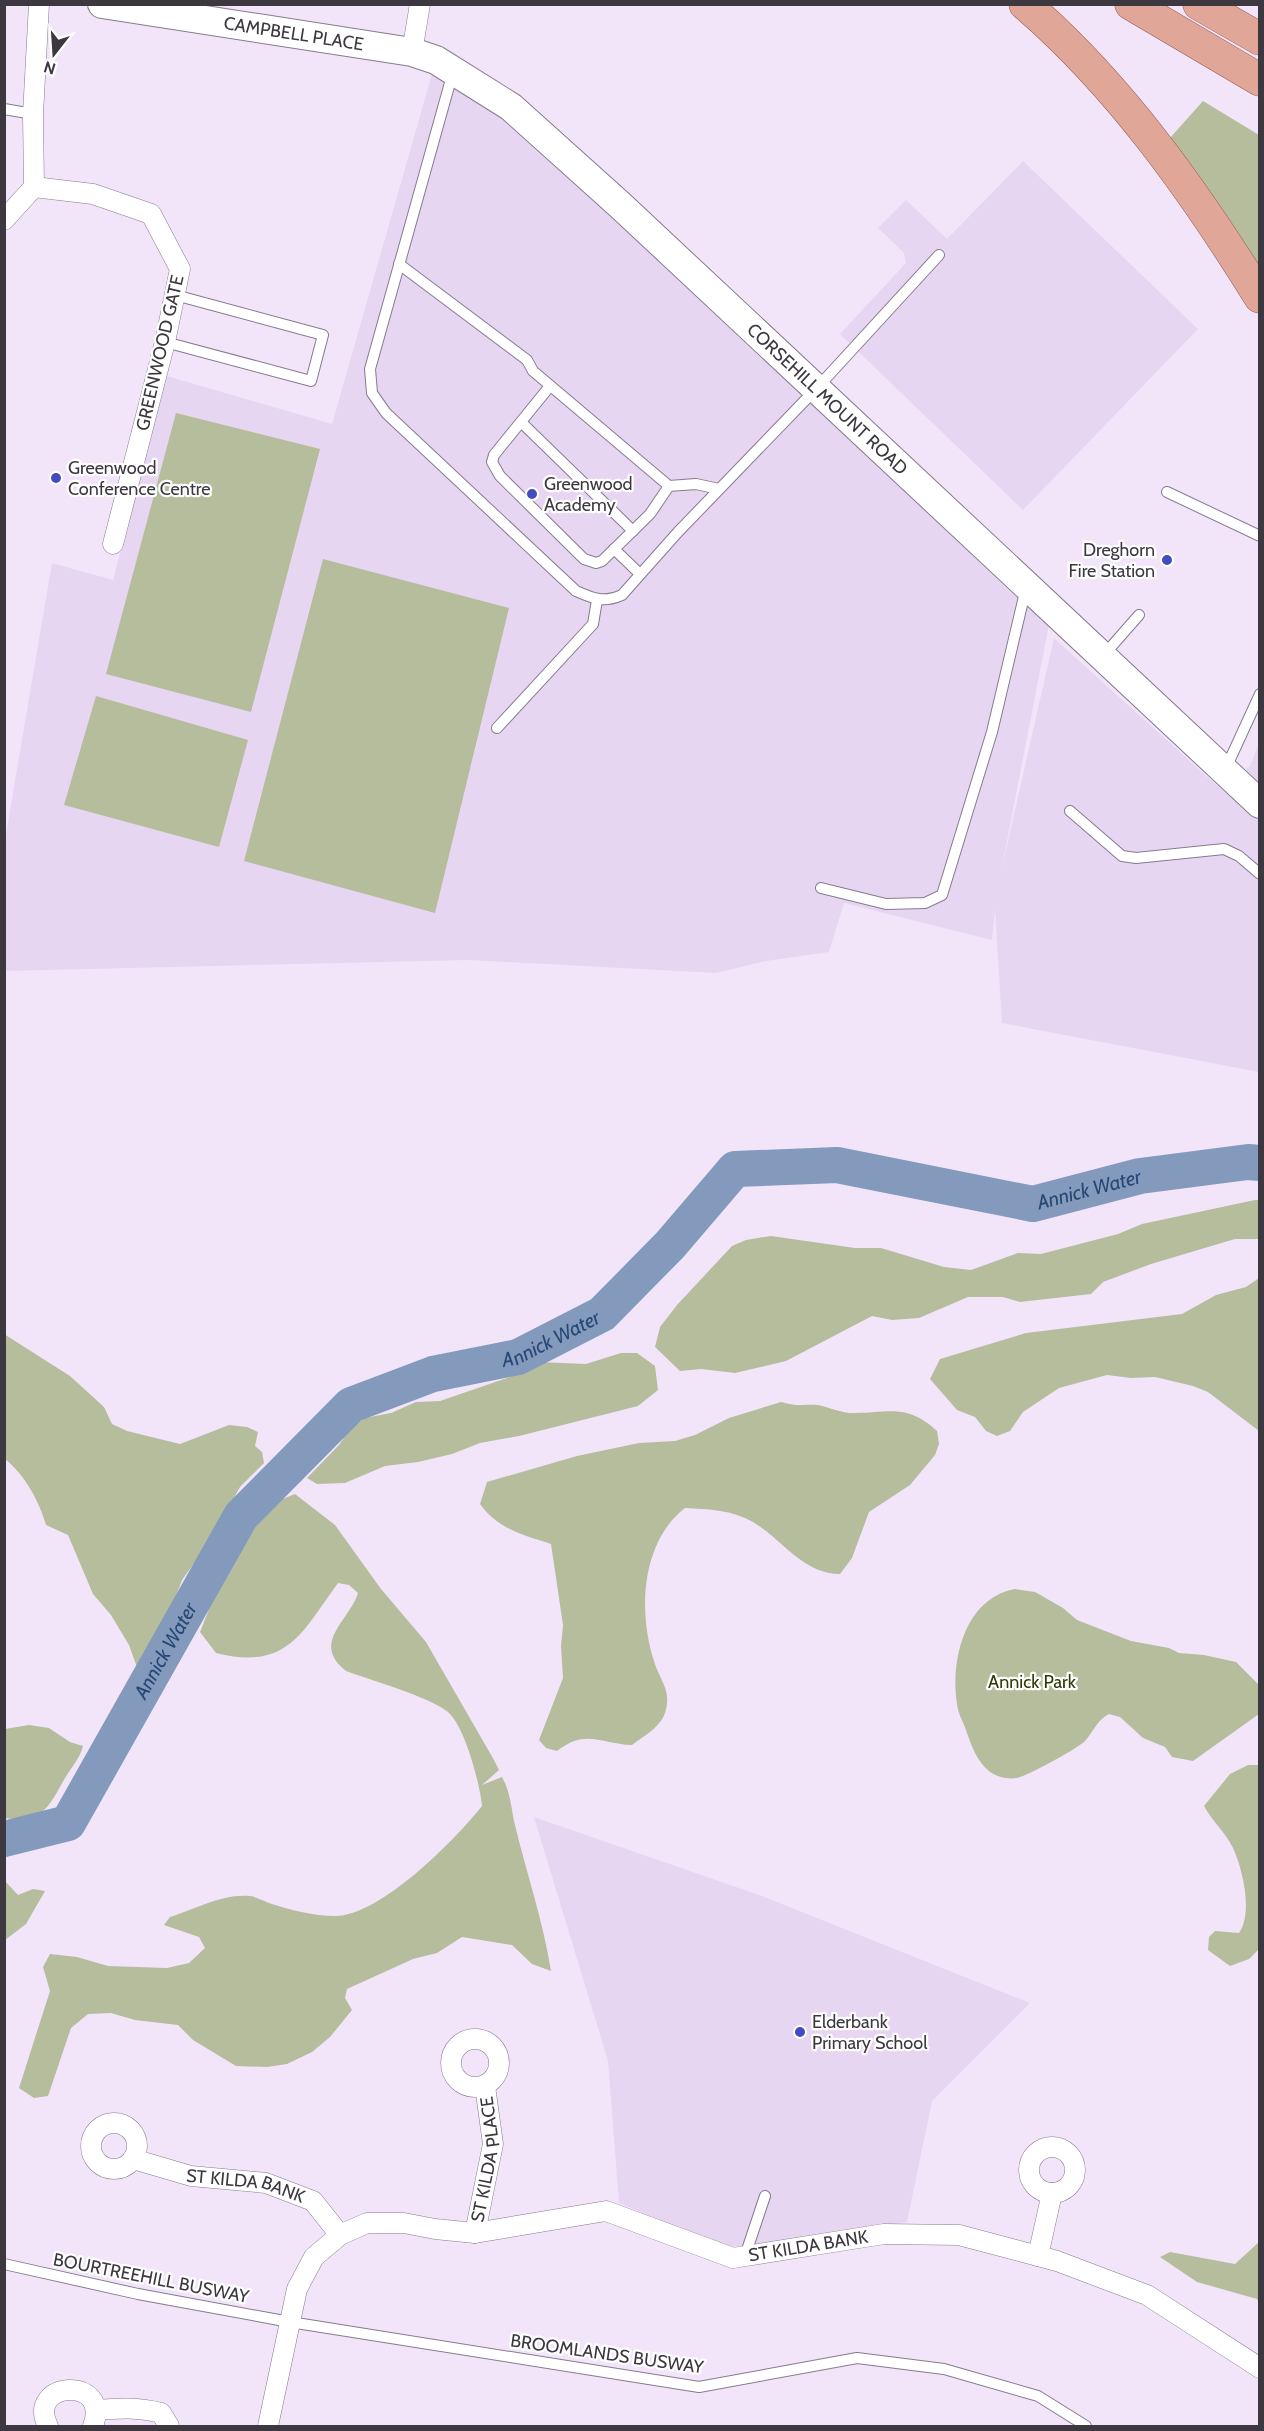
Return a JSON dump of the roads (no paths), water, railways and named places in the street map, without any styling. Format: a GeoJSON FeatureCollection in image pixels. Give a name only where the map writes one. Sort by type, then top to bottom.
{"type":"FeatureCollection","features":[{"type":"Feature","properties":{"kind":"main road","name":"CAMPBELL PLACE"},"geometry":{"type":"LineString","coordinates":[[102,4],[412,52]]}},
{"type":"Feature","properties":{"kind":"main road"},"geometry":{"type":"LineString","coordinates":[[1026,4],[1094,70],[1135,118],[1233,254],[1260,297]]}},
{"type":"Feature","properties":{"kind":"main road"},"geometry":{"type":"LineString","coordinates":[[1131,4],[1260,80]]}},
{"type":"Feature","properties":{"kind":"main road"},"geometry":{"type":"LineString","coordinates":[[1199,4],[1260,39]]}},
{"type":"Feature","properties":{"kind":"main road","name":"CORSEHILL MOUNT ROAD"},"geometry":{"type":"LineString","coordinates":[[412,52],[436,60],[511,107],[816,388],[1260,804]]}},
{"type":"Feature","properties":{"kind":"street"},"geometry":{"type":"LineString","coordinates":[[4,220],[34,187],[33,114],[39,4]]}},
{"type":"Feature","properties":{"kind":"street"},"geometry":{"type":"LineString","coordinates":[[412,52],[420,4]]}},
{"type":"Feature","properties":{"kind":"street","name":"GREENWOOD GATE"},"geometry":{"type":"LineString","coordinates":[[34,187],[93,194],[151,214],[180,269],[165,342],[113,544]]}},
{"type":"Feature","properties":{"kind":"street","name":"ST KILDA PLACE"},"geometry":{"type":"LineString","coordinates":[[475,2233],[493,2144],[485,2086]]}},
{"type":"Feature","properties":{"kind":"street","name":"ST KILDA BANK"},"geometry":{"type":"LineString","coordinates":[[133,2159],[191,2176],[266,2183],[313,2201],[340,2235]]}},
{"type":"Feature","properties":{"kind":"street"},"geometry":{"type":"LineString","coordinates":[[1038,2256],[1052,2193]]}},
{"type":"Feature","properties":{"kind":"street","name":"ST KILDA BANK"},"geometry":{"type":"LineString","coordinates":[[268,2427],[297,2289],[314,2257],[340,2235],[367,2223],[404,2223],[475,2233],[606,2211],[733,2258],[884,2234],[959,2235],[1038,2256],[1147,2295],[1260,2368]]}},
{"type":"Feature","properties":{"kind":"street"},"geometry":{"type":"LineString","coordinates":[[48,2427],[44,2412],[47,2403],[56,2393],[63,2390],[83,2392],[90,2398],[94,2418],[131,2407],[161,2413],[169,2427]]}},
{"type":"Feature","properties":{"kind":"lane"},"geometry":{"type":"LineString","coordinates":[[453,71],[370,369],[372,393],[386,413],[576,591],[597,600],[609,601],[622,595],[939,255]]}},
{"type":"Feature","properties":{"kind":"lane"},"geometry":{"type":"LineString","coordinates":[[4,109],[33,114]]}},
{"type":"Feature","properties":{"kind":"lane"},"geometry":{"type":"LineString","coordinates":[[399,264],[527,360],[533,371],[669,486],[696,484],[719,489]]}},
{"type":"Feature","properties":{"kind":"lane"},"geometry":{"type":"LineString","coordinates":[[165,342],[311,381],[323,335],[175,295]]}},
{"type":"Feature","properties":{"kind":"lane"},"geometry":{"type":"LineString","coordinates":[[550,386],[494,455],[492,462],[495,470],[584,559],[596,563],[602,561],[650,514],[669,486]]}},
{"type":"Feature","properties":{"kind":"lane"},"geometry":{"type":"LineString","coordinates":[[521,422],[633,531]]}},
{"type":"Feature","properties":{"kind":"lane"},"geometry":{"type":"LineString","coordinates":[[1167,492],[1260,536]]}},
{"type":"Feature","properties":{"kind":"lane"},"geometry":{"type":"LineString","coordinates":[[614,549],[640,574]]}},
{"type":"Feature","properties":{"kind":"lane"},"geometry":{"type":"LineString","coordinates":[[821,888],[886,903],[925,903],[942,895],[992,732],[1027,585]]}},
{"type":"Feature","properties":{"kind":"lane"},"geometry":{"type":"LineString","coordinates":[[497,728],[593,624],[597,612],[597,600]]}},
{"type":"Feature","properties":{"kind":"lane"},"geometry":{"type":"LineString","coordinates":[[1102,656],[1139,615]]}},
{"type":"Feature","properties":{"kind":"lane"},"geometry":{"type":"LineString","coordinates":[[1225,771],[1260,694]]}},
{"type":"Feature","properties":{"kind":"lane"},"geometry":{"type":"LineString","coordinates":[[1070,811],[1122,856],[1137,858],[1224,849],[1239,856],[1260,874]]}},
{"type":"Feature","properties":{"kind":"lane"},"geometry":{"type":"LineString","coordinates":[[745,2256],[765,2196]]}},
{"type":"Feature","properties":{"kind":"lane","name":"BOURTREEHILL BUSWAY"},"geometry":{"type":"LineString","coordinates":[[4,2264],[138,2294],[290,2322]]}},
{"type":"Feature","properties":{"kind":"lane","name":"BROOMLANDS BUSWAY"},"geometry":{"type":"LineString","coordinates":[[290,2322],[699,2387],[857,2358],[944,2369],[1038,2396],[1086,2427]]}},
{"type":"Feature","properties":{"kind":"waterway","name":"Annick Water"},"geometry":{"type":"LineString","coordinates":[[4,1839],[68,1823],[241,1516],[351,1405],[433,1374],[518,1357],[602,1314],[670,1245],[735,1169],[837,1165],[1033,1204],[1140,1176],[1248,1162],[1260,1163]]}},
{"type":"Feature","properties":{"kind":"place","name":"Greenwood Conference Centre"},"geometry":{"type":"Point","coordinates":[56,478]}},
{"type":"Feature","properties":{"kind":"place","name":"Greenwood Academy"},"geometry":{"type":"Point","coordinates":[532,494]}},
{"type":"Feature","properties":{"kind":"place","name":"Dreghorn Fire Station"},"geometry":{"type":"Point","coordinates":[1167,560]}},
{"type":"Feature","properties":{"kind":"place","name":"Elderbank Primary School"},"geometry":{"type":"Point","coordinates":[800,2032]}},
{"type":"Feature","properties":{"kind":"park label","name":"Annick Park"},"geometry":{"type":"Point","coordinates":[1032,1682]}}]}
